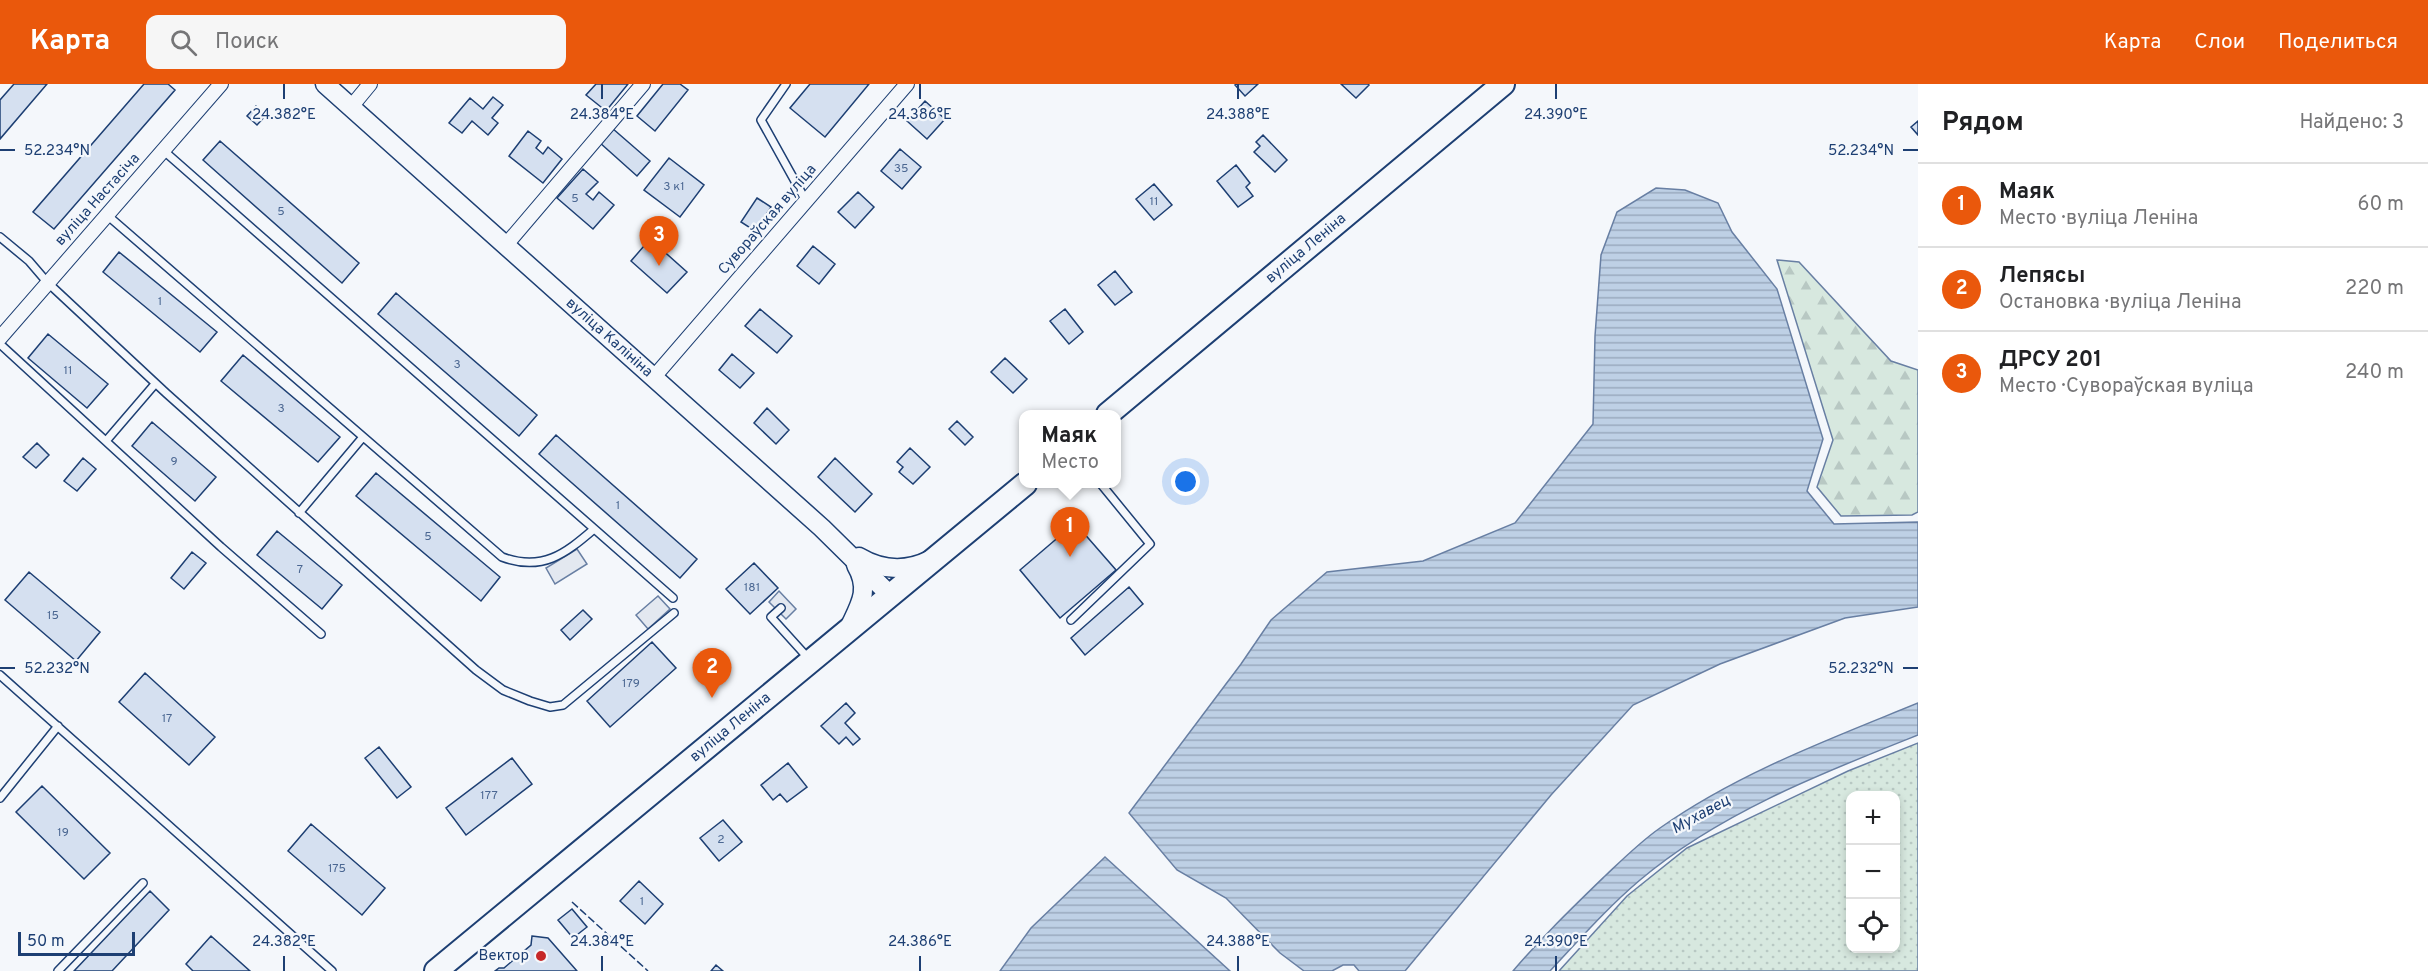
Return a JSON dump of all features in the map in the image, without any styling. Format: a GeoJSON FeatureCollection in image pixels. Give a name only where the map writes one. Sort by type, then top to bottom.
{"type":"FeatureCollection","features":[{"type":"Feature","properties":{"kind":"main road","name":"вуліца Леніна"},"geometry":{"type":"LineString","coordinates":[[1113,410],[1503,84]]}},
{"type":"Feature","properties":{"kind":"main road","name":"вуліца Леніна"},"geometry":{"type":"LineString","coordinates":[[436,971],[1019,488]]}},
{"type":"Feature","properties":{"kind":"street","name":"вуліца Настасіча"},"geometry":{"type":"LineString","coordinates":[[0,338],[221,84]]}},
{"type":"Feature","properties":{"kind":"street","name":"вуліца Калініна"},"geometry":{"type":"LineString","coordinates":[[325,84],[505,246],[594,322],[845,549],[890,595]]}},
{"type":"Feature","properties":{"kind":"street"},"geometry":{"type":"LineString","coordinates":[[351,107],[370,84]]}},
{"type":"Feature","properties":{"kind":"street"},"geometry":{"type":"LineString","coordinates":[[505,246],[643,84]]}},
{"type":"Feature","properties":{"kind":"street","name":"Сувораўская вуліца"},"geometry":{"type":"LineString","coordinates":[[654,377],[907,84]]}},
{"type":"Feature","properties":{"kind":"street"},"geometry":{"type":"LineString","coordinates":[[845,549],[869,563],[885,568],[900,569],[922,564],[935,558]]}},
{"type":"Feature","properties":{"kind":"street"},"geometry":{"type":"LineString","coordinates":[[845,549],[858,568],[864,584],[860,605],[849,629]]}},
{"type":"Feature","properties":{"kind":"lane"},"geometry":{"type":"LineString","coordinates":[[786,84],[761,120],[807,201]]}},
{"type":"Feature","properties":{"kind":"lane"},"geometry":{"type":"LineString","coordinates":[[164,151],[673,598]]}},
{"type":"Feature","properties":{"kind":"lane"},"geometry":{"type":"LineString","coordinates":[[106,215],[502,557],[531,564],[550,560],[565,553],[594,529]]}},
{"type":"Feature","properties":{"kind":"lane"},"geometry":{"type":"LineString","coordinates":[[0,237],[29,261],[47,282],[156,384],[299,513],[476,670],[504,690],[550,707],[563,705],[674,613]]}},
{"type":"Feature","properties":{"kind":"lane"},"geometry":{"type":"LineString","coordinates":[[0,344],[221,547],[321,634]]}},
{"type":"Feature","properties":{"kind":"lane"},"geometry":{"type":"LineString","coordinates":[[106,441],[156,384]]}},
{"type":"Feature","properties":{"kind":"lane"},"geometry":{"type":"LineString","coordinates":[[299,513],[363,437]]}},
{"type":"Feature","properties":{"kind":"lane"},"geometry":{"type":"LineString","coordinates":[[1071,620],[1150,544],[1105,488]]}},
{"type":"Feature","properties":{"kind":"lane"},"geometry":{"type":"LineString","coordinates":[[781,608],[771,617],[811,661]]}},
{"type":"Feature","properties":{"kind":"lane"},"geometry":{"type":"LineString","coordinates":[[0,675],[332,971]]}},
{"type":"Feature","properties":{"kind":"lane"},"geometry":{"type":"LineString","coordinates":[[0,798],[58,726]]}},
{"type":"Feature","properties":{"kind":"lane"},"geometry":{"type":"LineString","coordinates":[[58,971],[143,883]]}},
{"type":"Feature","properties":{"kind":"green space"},"geometry":{"type":"Polygon","coordinates":[[[1777,260],[1799,262],[1891,361],[1918,370],[1918,512],[1912,515],[1841,516],[1817,487],[1833,440],[1777,260]]]}},
{"type":"Feature","properties":{"kind":"green space"},"geometry":{"type":"Polygon","coordinates":[[[1918,743],[1918,971],[1559,971],[1627,896],[1687,848],[1848,771],[1918,743]]]}},
{"type":"Feature","properties":{"kind":"shaded area"},"geometry":{"type":"Polygon","coordinates":[[[577,549],[587,564],[555,584],[546,568],[577,549]]]}},
{"type":"Feature","properties":{"kind":"shaded area"},"geometry":{"type":"Polygon","coordinates":[[[779,591],[796,609],[786,619],[769,602],[779,591]]]}},
{"type":"Feature","properties":{"kind":"shaded area"},"geometry":{"type":"Polygon","coordinates":[[[658,596],[670,609],[648,629],[636,615],[658,596]]]}},
{"type":"Feature","properties":{"kind":"water"},"geometry":{"type":"Polygon","coordinates":[[[1656,188],[1685,190],[1718,203],[1732,232],[1777,289],[1823,439],[1807,491],[1834,524],[1918,522],[1918,607],[1845,618],[1720,664],[1633,705],[1551,795],[1405,971],[1359,971],[1354,965],[1343,965],[1332,971],[1304,971],[1280,953],[1226,898],[1177,870],[1129,813],[1241,664],[1271,620],[1327,572],[1423,561],[1515,523],[1593,424],[1595,336],[1601,255],[1617,212],[1656,188]]]}},
{"type":"Feature","properties":{"kind":"water","name":"Мухавец"},"geometry":{"type":"Polygon","coordinates":[[[1918,703],[1918,735],[1809,780],[1703,834],[1628,890],[1550,971],[1513,971],[1547,934],[1632,851],[1660,828],[1690,808],[1785,758],[1918,703]]]}},
{"type":"Feature","properties":{"kind":"water"},"geometry":{"type":"Polygon","coordinates":[[[1105,857],[1230,971],[1000,971],[1031,928],[1105,857]]]}},
{"type":"Feature","properties":{"kind":"building"},"geometry":{"type":"Polygon","coordinates":[[[14,84],[47,84],[0,139],[0,100],[14,84]]]}},
{"type":"Feature","properties":{"kind":"building"},"geometry":{"type":"Polygon","coordinates":[[[144,84],[168,84],[175,90],[54,229],[33,212],[144,84]]]}},
{"type":"Feature","properties":{"kind":"building"},"geometry":{"type":"Polygon","coordinates":[[[596,84],[628,84],[606,111],[586,95],[596,84]]]}},
{"type":"Feature","properties":{"kind":"building"},"geometry":{"type":"Polygon","coordinates":[[[663,84],[680,84],[688,90],[655,131],[637,116],[663,84]]]}},
{"type":"Feature","properties":{"kind":"building"},"geometry":{"type":"Polygon","coordinates":[[[810,84],[869,84],[825,137],[790,108],[810,84]]]}},
{"type":"Feature","properties":{"kind":"building"},"geometry":{"type":"Polygon","coordinates":[[[1258,84],[1245,96],[1235,85],[1258,84]]]}},
{"type":"Feature","properties":{"kind":"building"},"geometry":{"type":"Polygon","coordinates":[[[1341,84],[1368,84],[1369,85],[1356,98],[1341,84]]]}},
{"type":"Feature","properties":{"kind":"building"},"geometry":{"type":"Polygon","coordinates":[[[493,97],[503,105],[492,118],[498,123],[488,135],[472,121],[462,133],[449,123],[470,98],[483,109],[493,97]]]}},
{"type":"Feature","properties":{"kind":"building"},"geometry":{"type":"Polygon","coordinates":[[[925,101],[945,119],[927,139],[907,121],[925,101]]]}},
{"type":"Feature","properties":{"kind":"building"},"geometry":{"type":"Polygon","coordinates":[[[256,106],[266,115],[257,125],[247,116],[256,106]]]}},
{"type":"Feature","properties":{"kind":"building"},"geometry":{"type":"Polygon","coordinates":[[[1918,121],[1918,135],[1911,127],[1918,121]]]}},
{"type":"Feature","properties":{"kind":"building"},"geometry":{"type":"Polygon","coordinates":[[[612,128],[650,161],[637,176],[599,142],[612,128]]]}},
{"type":"Feature","properties":{"kind":"building"},"geometry":{"type":"Polygon","coordinates":[[[528,131],[541,141],[536,148],[543,154],[548,147],[562,159],[543,183],[509,156],[528,131]]]}},
{"type":"Feature","properties":{"kind":"building"},"geometry":{"type":"Polygon","coordinates":[[[1263,135],[1287,160],[1275,172],[1254,152],[1260,146],[1256,142],[1263,135]]]}},
{"type":"Feature","properties":{"kind":"building"},"geometry":{"type":"Polygon","coordinates":[[[220,141],[359,263],[342,283],[203,160],[220,141]]]}},
{"type":"Feature","properties":{"kind":"building"},"geometry":{"type":"Polygon","coordinates":[[[900,149],[921,167],[902,189],[881,171],[900,149]]]}},
{"type":"Feature","properties":{"kind":"building"},"geometry":{"type":"Polygon","coordinates":[[[669,158],[704,185],[680,217],[644,190],[669,158]]]}},
{"type":"Feature","properties":{"kind":"building"},"geometry":{"type":"Polygon","coordinates":[[[1236,165],[1250,183],[1246,187],[1253,196],[1238,207],[1217,181],[1236,165]]]}},
{"type":"Feature","properties":{"kind":"building"},"geometry":{"type":"Polygon","coordinates":[[[583,169],[598,182],[586,194],[593,200],[599,192],[614,205],[593,229],[557,198],[583,169]]]}},
{"type":"Feature","properties":{"kind":"building"},"geometry":{"type":"Polygon","coordinates":[[[1154,184],[1172,205],[1154,220],[1136,199],[1154,184]]]}},
{"type":"Feature","properties":{"kind":"building"},"geometry":{"type":"Polygon","coordinates":[[[858,192],[874,207],[855,228],[838,212],[858,192]]]}},
{"type":"Feature","properties":{"kind":"building"},"geometry":{"type":"Polygon","coordinates":[[[757,198],[771,207],[755,231],[741,222],[757,198]]]}},
{"type":"Feature","properties":{"kind":"building"},"geometry":{"type":"Polygon","coordinates":[[[650,239],[687,272],[667,293],[631,261],[650,239]]]}},
{"type":"Feature","properties":{"kind":"building"},"geometry":{"type":"Polygon","coordinates":[[[813,246],[835,264],[819,284],[797,266],[813,246]]]}},
{"type":"Feature","properties":{"kind":"building"},"geometry":{"type":"Polygon","coordinates":[[[119,252],[217,332],[200,352],[103,272],[119,252]]]}},
{"type":"Feature","properties":{"kind":"building"},"geometry":{"type":"Polygon","coordinates":[[[1115,271],[1132,292],[1115,305],[1098,285],[1115,271]]]}},
{"type":"Feature","properties":{"kind":"building"},"geometry":{"type":"Polygon","coordinates":[[[396,293],[537,415],[519,436],[378,314],[396,293]]]}},
{"type":"Feature","properties":{"kind":"building"},"geometry":{"type":"Polygon","coordinates":[[[760,309],[792,336],[777,353],[745,326],[760,309]]]}},
{"type":"Feature","properties":{"kind":"building"},"geometry":{"type":"Polygon","coordinates":[[[1065,309],[1083,332],[1069,344],[1050,321],[1065,309]]]}},
{"type":"Feature","properties":{"kind":"building"},"geometry":{"type":"Polygon","coordinates":[[[48,334],[108,384],[87,408],[28,358],[48,334]]]}},
{"type":"Feature","properties":{"kind":"building"},"geometry":{"type":"Polygon","coordinates":[[[732,354],[754,373],[740,388],[719,370],[732,354]]]}},
{"type":"Feature","properties":{"kind":"building"},"geometry":{"type":"Polygon","coordinates":[[[243,355],[340,437],[318,462],[221,381],[243,355]]]}},
{"type":"Feature","properties":{"kind":"building"},"geometry":{"type":"Polygon","coordinates":[[[1005,358],[1027,379],[1013,393],[991,372],[1005,358]]]}},
{"type":"Feature","properties":{"kind":"building"},"geometry":{"type":"Polygon","coordinates":[[[767,408],[789,430],[776,444],[754,423],[767,408]]]}},
{"type":"Feature","properties":{"kind":"building"},"geometry":{"type":"Polygon","coordinates":[[[957,421],[973,437],[965,445],[949,429],[957,421]]]}},
{"type":"Feature","properties":{"kind":"building"},"geometry":{"type":"Polygon","coordinates":[[[152,422],[216,477],[195,501],[132,446],[152,422]]]}},
{"type":"Feature","properties":{"kind":"building"},"geometry":{"type":"Polygon","coordinates":[[[556,435],[697,559],[680,578],[539,454],[556,435]]]}},
{"type":"Feature","properties":{"kind":"building"},"geometry":{"type":"Polygon","coordinates":[[[37,443],[49,455],[36,468],[23,457],[37,443]]]}},
{"type":"Feature","properties":{"kind":"building"},"geometry":{"type":"Polygon","coordinates":[[[910,448],[930,467],[913,484],[899,472],[903,467],[897,462],[910,448]]]}},
{"type":"Feature","properties":{"kind":"building"},"geometry":{"type":"Polygon","coordinates":[[[83,458],[96,469],[77,491],[64,481],[83,458]]]}},
{"type":"Feature","properties":{"kind":"building"},"geometry":{"type":"Polygon","coordinates":[[[835,458],[872,494],[855,512],[818,477],[835,458]]]}},
{"type":"Feature","properties":{"kind":"building"},"geometry":{"type":"Polygon","coordinates":[[[376,473],[500,577],[481,601],[356,496],[376,473]]]}},
{"type":"Feature","properties":{"kind":"building"},"geometry":{"type":"Polygon","coordinates":[[[1075,523],[1116,570],[1060,618],[1020,570],[1075,523]]]}},
{"type":"Feature","properties":{"kind":"building"},"geometry":{"type":"Polygon","coordinates":[[[277,531],[342,585],[322,609],[257,555],[277,531]]]}},
{"type":"Feature","properties":{"kind":"building"},"geometry":{"type":"Polygon","coordinates":[[[192,552],[206,563],[184,589],[171,578],[192,552]]]}},
{"type":"Feature","properties":{"kind":"building"},"geometry":{"type":"Polygon","coordinates":[[[754,563],[778,588],[750,614],[726,589],[754,563]]]}},
{"type":"Feature","properties":{"kind":"building"},"geometry":{"type":"Polygon","coordinates":[[[29,572],[100,632],[76,661],[5,600],[29,572]]]}},
{"type":"Feature","properties":{"kind":"building"},"geometry":{"type":"Polygon","coordinates":[[[1129,587],[1143,604],[1085,655],[1071,638],[1129,587]]]}},
{"type":"Feature","properties":{"kind":"building"},"geometry":{"type":"Polygon","coordinates":[[[583,610],[592,619],[570,640],[561,630],[583,610]]]}},
{"type":"Feature","properties":{"kind":"building"},"geometry":{"type":"Polygon","coordinates":[[[652,642],[676,668],[610,727],[587,701],[652,642]]]}},
{"type":"Feature","properties":{"kind":"building"},"geometry":{"type":"Polygon","coordinates":[[[145,673],[215,737],[189,765],[119,702],[145,673]]]}},
{"type":"Feature","properties":{"kind":"building"},"geometry":{"type":"Polygon","coordinates":[[[846,703],[855,713],[845,723],[860,739],[853,745],[846,737],[839,744],[821,726],[846,703]]]}},
{"type":"Feature","properties":{"kind":"building"},"geometry":{"type":"Polygon","coordinates":[[[379,747],[411,787],[397,798],[365,758],[379,747]]]}},
{"type":"Feature","properties":{"kind":"building"},"geometry":{"type":"Polygon","coordinates":[[[512,758],[532,784],[466,835],[446,808],[512,758]]]}},
{"type":"Feature","properties":{"kind":"building"},"geometry":{"type":"Polygon","coordinates":[[[788,763],[807,787],[787,802],[780,794],[773,800],[761,785],[788,763]]]}},
{"type":"Feature","properties":{"kind":"building"},"geometry":{"type":"Polygon","coordinates":[[[42,786],[110,853],[84,879],[16,812],[42,786]]]}},
{"type":"Feature","properties":{"kind":"building"},"geometry":{"type":"Polygon","coordinates":[[[723,820],[742,842],[719,861],[700,838],[723,820]]]}},
{"type":"Feature","properties":{"kind":"building"},"geometry":{"type":"Polygon","coordinates":[[[311,824],[385,888],[362,915],[288,851],[311,824]]]}},
{"type":"Feature","properties":{"kind":"building"},"geometry":{"type":"Polygon","coordinates":[[[639,881],[663,904],[645,924],[620,901],[639,881]]]}},
{"type":"Feature","properties":{"kind":"building"},"geometry":{"type":"Polygon","coordinates":[[[150,891],[169,910],[112,971],[74,971],[150,891]]]}},
{"type":"Feature","properties":{"kind":"building"},"geometry":{"type":"Polygon","coordinates":[[[572,909],[587,927],[573,938],[558,920],[572,909]]]}},
{"type":"Feature","properties":{"kind":"building"},"geometry":{"type":"Polygon","coordinates":[[[211,936],[250,971],[193,971],[186,964],[211,936]]]}},
{"type":"Feature","properties":{"kind":"building","name":"Вектор"},"geometry":{"type":"Polygon","coordinates":[[[532,936],[548,938],[577,971],[495,971],[504,968],[531,945],[532,936]]]}},
{"type":"Feature","properties":{"kind":"building"},"geometry":{"type":"Polygon","coordinates":[[[716,965],[723,971],[711,971],[716,965]]]}},
{"type":"Feature","properties":{"kind":"fence"},"geometry":{"type":"LineString","coordinates":[[572,902],[648,971]]}},
{"type":"Feature","properties":{"kind":"place","name":"ДРСУ 201"},"geometry":{"type":"Point","coordinates":[659,266]}},
{"type":"Feature","properties":{"kind":"place","name":"Маяк"},"geometry":{"type":"Point","coordinates":[1070,557]}},
{"type":"Feature","properties":{"kind":"place","name":"Лепясы"},"geometry":{"type":"Point","coordinates":[712,698]}},
{"type":"Feature","properties":{"kind":"place","name":"Вектор"},"geometry":{"type":"Point","coordinates":[541,956]}}]}
